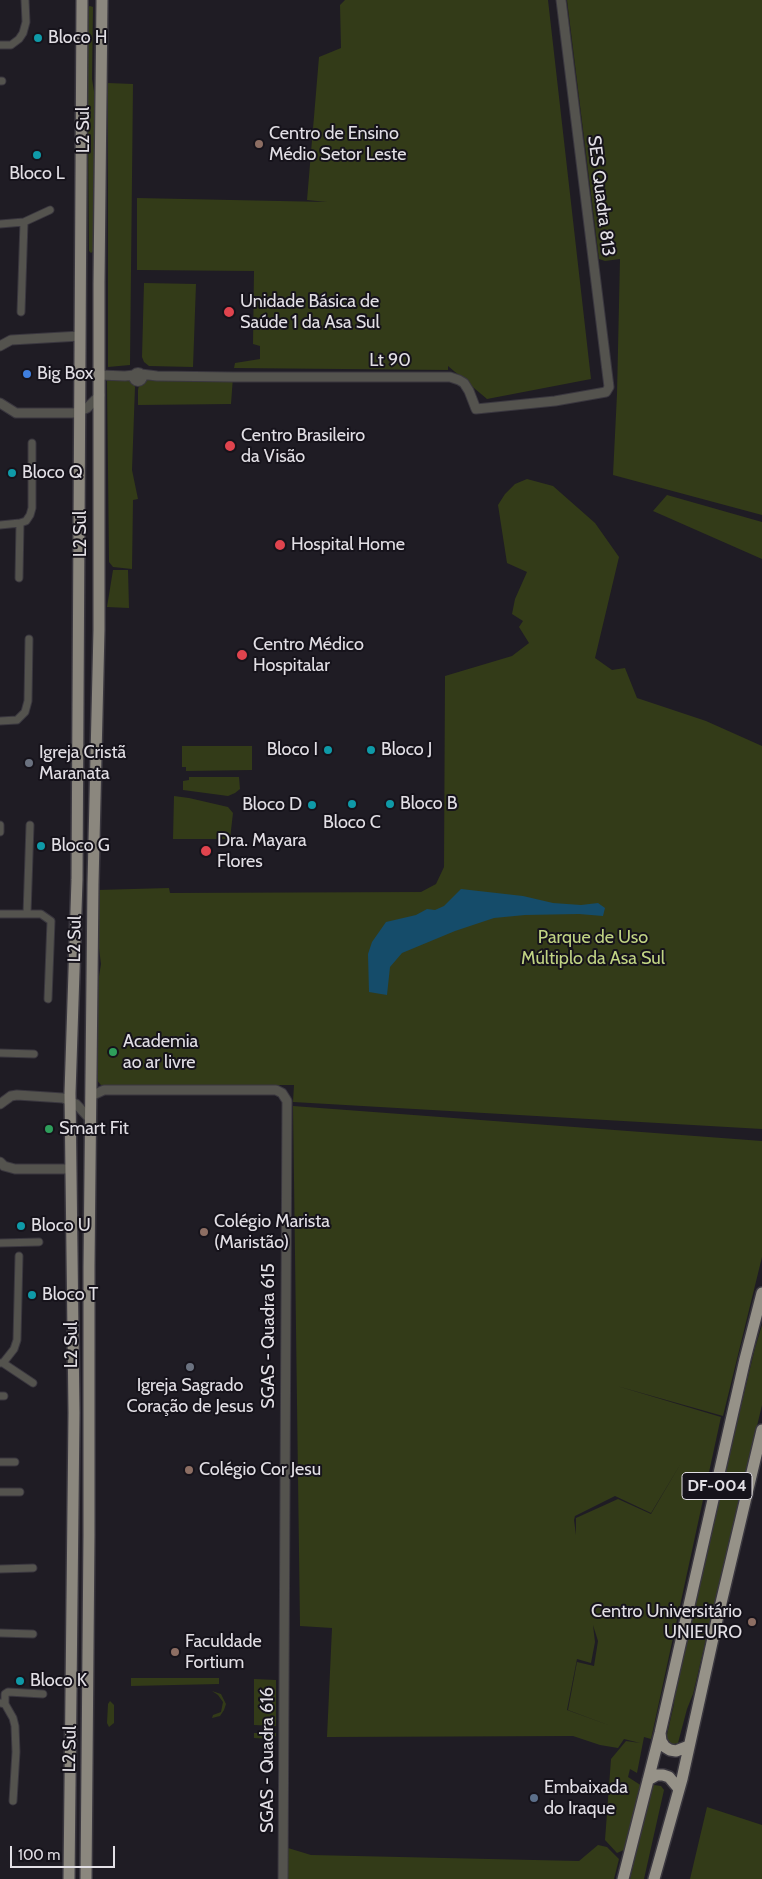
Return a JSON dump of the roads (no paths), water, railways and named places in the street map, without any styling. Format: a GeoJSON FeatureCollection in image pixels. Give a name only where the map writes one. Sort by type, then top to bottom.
{"type":"FeatureCollection","features":[{"type":"Feature","properties":{"kind":"highway","name":"DF-004"},"geometry":{"type":"LineString","coordinates":[[624,1879],[660,1733],[745,1359],[762,1293]]}},
{"type":"Feature","properties":{"kind":"highway","name":"DF-004"},"geometry":{"type":"LineString","coordinates":[[654,1879],[679,1789],[762,1430]]}},
{"type":"Feature","properties":{"kind":"highway"},"geometry":{"type":"LineString","coordinates":[[660,1733],[665,1747],[670,1750],[676,1751],[689,1746]]}},
{"type":"Feature","properties":{"kind":"highway"},"geometry":{"type":"LineString","coordinates":[[648,1780],[656,1775],[663,1774],[669,1777],[679,1789]]}},
{"type":"Feature","properties":{"kind":"main road","name":"L2 Sul"},"geometry":{"type":"LineString","coordinates":[[69,1879],[74,1413],[70,1100],[77,880],[82,0]]}},
{"type":"Feature","properties":{"kind":"main road","name":"L2 Sul"},"geometry":{"type":"LineString","coordinates":[[86,1879],[90,1119],[98,630],[102,5]]}},
{"type":"Feature","properties":{"kind":"main road"},"geometry":{"type":"LineString","coordinates":[[82,12],[86,7],[102,5]]}},
{"type":"Feature","properties":{"kind":"main road"},"geometry":{"type":"LineString","coordinates":[[81,262],[90,264],[99,260]]}},
{"type":"Feature","properties":{"kind":"main road"},"geometry":{"type":"LineString","coordinates":[[80,282],[89,277],[99,283]]}},
{"type":"Feature","properties":{"kind":"main road"},"geometry":{"type":"LineString","coordinates":[[79,472],[89,477],[99,474]]}},
{"type":"Feature","properties":{"kind":"main road"},"geometry":{"type":"LineString","coordinates":[[79,494],[89,490],[98,494]]}},
{"type":"Feature","properties":{"kind":"main road"},"geometry":{"type":"LineString","coordinates":[[72,1042],[77,1039],[91,1043]]}},
{"type":"Feature","properties":{"kind":"main road"},"geometry":{"type":"LineString","coordinates":[[72,1229],[81,1232],[90,1230]]}},
{"type":"Feature","properties":{"kind":"main road"},"geometry":{"type":"LineString","coordinates":[[72,1634],[82,1630],[88,1632]]}},
{"type":"Feature","properties":{"kind":"main road"},"geometry":{"type":"LineString","coordinates":[[71,1815],[77,1819],[86,1815]]}},
{"type":"Feature","properties":{"kind":"street"},"geometry":{"type":"LineString","coordinates":[[0,45],[11,45],[24,33],[26,22],[25,0]]}},
{"type":"Feature","properties":{"kind":"street","name":"SES Quadra 813"},"geometry":{"type":"LineString","coordinates":[[561,0],[609,386],[608,390],[603,394]]}},
{"type":"Feature","properties":{"kind":"street"},"geometry":{"type":"LineString","coordinates":[[0,224],[24,222],[50,210]]}},
{"type":"Feature","properties":{"kind":"street"},"geometry":{"type":"LineString","coordinates":[[21,312],[24,222]]}},
{"type":"Feature","properties":{"kind":"street"},"geometry":{"type":"LineString","coordinates":[[0,346],[11,340],[80,336]]}},
{"type":"Feature","properties":{"kind":"street","name":"Lt 90"},"geometry":{"type":"LineString","coordinates":[[100,375],[135,377],[450,377],[464,383],[476,409],[603,394]]}},
{"type":"Feature","properties":{"kind":"street"},"geometry":{"type":"LineString","coordinates":[[0,403],[16,413],[68,414],[80,411],[100,395]]}},
{"type":"Feature","properties":{"kind":"street"},"geometry":{"type":"LineString","coordinates":[[0,525],[20,523],[26,520],[32,508],[32,444]]}},
{"type":"Feature","properties":{"kind":"street"},"geometry":{"type":"LineString","coordinates":[[19,578],[20,523]]}},
{"type":"Feature","properties":{"kind":"street"},"geometry":{"type":"LineString","coordinates":[[0,721],[17,720],[25,712],[28,701],[29,639]]}},
{"type":"Feature","properties":{"kind":"street"},"geometry":{"type":"LineString","coordinates":[[0,825],[0,832]]}},
{"type":"Feature","properties":{"kind":"street"},"geometry":{"type":"LineString","coordinates":[[27,914],[30,825]]}},
{"type":"Feature","properties":{"kind":"street"},"geometry":{"type":"LineString","coordinates":[[0,914],[41,914],[51,921],[48,999]]}},
{"type":"Feature","properties":{"kind":"street"},"geometry":{"type":"LineString","coordinates":[[0,1053],[34,1054]]}},
{"type":"Feature","properties":{"kind":"street"},"geometry":{"type":"LineString","coordinates":[[91,1081],[104,1090]]}},
{"type":"Feature","properties":{"kind":"street","name":"SGAS - Quadra 615"},"geometry":{"type":"LineString","coordinates":[[91,1096],[104,1090],[276,1090],[282,1093],[287,1101],[285,1303],[286,1520]]}},
{"type":"Feature","properties":{"kind":"street"},"geometry":{"type":"LineString","coordinates":[[0,1104],[11,1096],[17,1095],[59,1098],[70,1100],[79,1106],[90,1119]]}},
{"type":"Feature","properties":{"kind":"street"},"geometry":{"type":"LineString","coordinates":[[0,1162],[4,1166],[15,1169],[71,1169]]}},
{"type":"Feature","properties":{"kind":"street"},"geometry":{"type":"LineString","coordinates":[[0,1243],[39,1242]]}},
{"type":"Feature","properties":{"kind":"street"},"geometry":{"type":"LineString","coordinates":[[19,1256],[17,1340],[14,1349],[1,1363],[33,1382]]}},
{"type":"Feature","properties":{"kind":"street"},"geometry":{"type":"LineString","coordinates":[[0,1462],[15,1462]]}},
{"type":"Feature","properties":{"kind":"street"},"geometry":{"type":"LineString","coordinates":[[0,1492],[20,1492]]}},
{"type":"Feature","properties":{"kind":"street","name":"SGAS - Quadra 616"},"geometry":{"type":"LineString","coordinates":[[283,1879],[286,1520]]}},
{"type":"Feature","properties":{"kind":"street"},"geometry":{"type":"LineString","coordinates":[[0,1569],[33,1568]]}},
{"type":"Feature","properties":{"kind":"street"},"geometry":{"type":"LineString","coordinates":[[0,1633],[33,1634]]}},
{"type":"Feature","properties":{"kind":"street"},"geometry":{"type":"LineString","coordinates":[[13,1801],[16,1752],[15,1726],[13,1718],[2,1704],[5,1694],[8,1692],[43,1694]]}},
{"type":"Feature","properties":{"kind":"water"},"geometry":{"type":"Polygon","coordinates":[[[461,889],[523,896],[553,903],[581,905],[598,903],[605,908],[603,916],[579,914],[525,915],[494,918],[455,931],[402,953],[390,967],[387,995],[369,992],[368,954],[372,942],[386,922],[416,915],[427,909],[435,910],[444,906],[461,889]]]}},
{"type":"Feature","properties":{"kind":"place","name":"Bloco H"},"geometry":{"type":"Point","coordinates":[38,38]}},
{"type":"Feature","properties":{"kind":"place","name":"Centro de Ensino Médio Setor Leste"},"geometry":{"type":"Point","coordinates":[259,144]}},
{"type":"Feature","properties":{"kind":"place","name":"Bloco L"},"geometry":{"type":"Point","coordinates":[37,155]}},
{"type":"Feature","properties":{"kind":"place","name":"Unidade Básica de Saúde 1 da Asa Sul"},"geometry":{"type":"Point","coordinates":[229,312]}},
{"type":"Feature","properties":{"kind":"place","name":"Big Box"},"geometry":{"type":"Point","coordinates":[27,374]}},
{"type":"Feature","properties":{"kind":"place","name":"Centro Brasileiro da Visão"},"geometry":{"type":"Point","coordinates":[230,446]}},
{"type":"Feature","properties":{"kind":"place","name":"Bloco Q"},"geometry":{"type":"Point","coordinates":[12,473]}},
{"type":"Feature","properties":{"kind":"place","name":"Hospital Home"},"geometry":{"type":"Point","coordinates":[280,545]}},
{"type":"Feature","properties":{"kind":"place","name":"Centro Médico Hospitalar"},"geometry":{"type":"Point","coordinates":[242,655]}},
{"type":"Feature","properties":{"kind":"place","name":"Bloco I"},"geometry":{"type":"Point","coordinates":[328,750]}},
{"type":"Feature","properties":{"kind":"place","name":"Bloco J"},"geometry":{"type":"Point","coordinates":[371,750]}},
{"type":"Feature","properties":{"kind":"place","name":"Igreja Cristã Maranata"},"geometry":{"type":"Point","coordinates":[29,763]}},
{"type":"Feature","properties":{"kind":"place","name":"Bloco C"},"geometry":{"type":"Point","coordinates":[352,804]}},
{"type":"Feature","properties":{"kind":"place","name":"Bloco B"},"geometry":{"type":"Point","coordinates":[390,804]}},
{"type":"Feature","properties":{"kind":"place","name":"Bloco D"},"geometry":{"type":"Point","coordinates":[312,805]}},
{"type":"Feature","properties":{"kind":"place","name":"Bloco G"},"geometry":{"type":"Point","coordinates":[41,846]}},
{"type":"Feature","properties":{"kind":"place","name":"Dra. Mayara Flores"},"geometry":{"type":"Point","coordinates":[206,851]}},
{"type":"Feature","properties":{"kind":"place","name":"Academia ao ar livre"},"geometry":{"type":"Point","coordinates":[113,1052]}},
{"type":"Feature","properties":{"kind":"place","name":"Smart Fit"},"geometry":{"type":"Point","coordinates":[49,1129]}},
{"type":"Feature","properties":{"kind":"place","name":"Bloco U"},"geometry":{"type":"Point","coordinates":[21,1226]}},
{"type":"Feature","properties":{"kind":"place","name":"Colégio Marista (Maristão)"},"geometry":{"type":"Point","coordinates":[204,1232]}},
{"type":"Feature","properties":{"kind":"place","name":"Bloco T"},"geometry":{"type":"Point","coordinates":[32,1295]}},
{"type":"Feature","properties":{"kind":"place","name":"Igreja Sagrado Coração de Jesus"},"geometry":{"type":"Point","coordinates":[190,1367]}},
{"type":"Feature","properties":{"kind":"place","name":"Colégio Cor Jesu"},"geometry":{"type":"Point","coordinates":[189,1470]}},
{"type":"Feature","properties":{"kind":"place","name":"Centro Universitário UNIEURO"},"geometry":{"type":"Point","coordinates":[752,1622]}},
{"type":"Feature","properties":{"kind":"place","name":"Faculdade Fortium"},"geometry":{"type":"Point","coordinates":[175,1652]}},
{"type":"Feature","properties":{"kind":"place","name":"Bloco K"},"geometry":{"type":"Point","coordinates":[20,1681]}},
{"type":"Feature","properties":{"kind":"place","name":"Embaixada do Iraque"},"geometry":{"type":"Point","coordinates":[534,1798]}},
{"type":"Feature","properties":{"kind":"park label","name":"Parque de Uso Múltiplo da Asa Sul"},"geometry":{"type":"Point","coordinates":[593,948]}}]}
